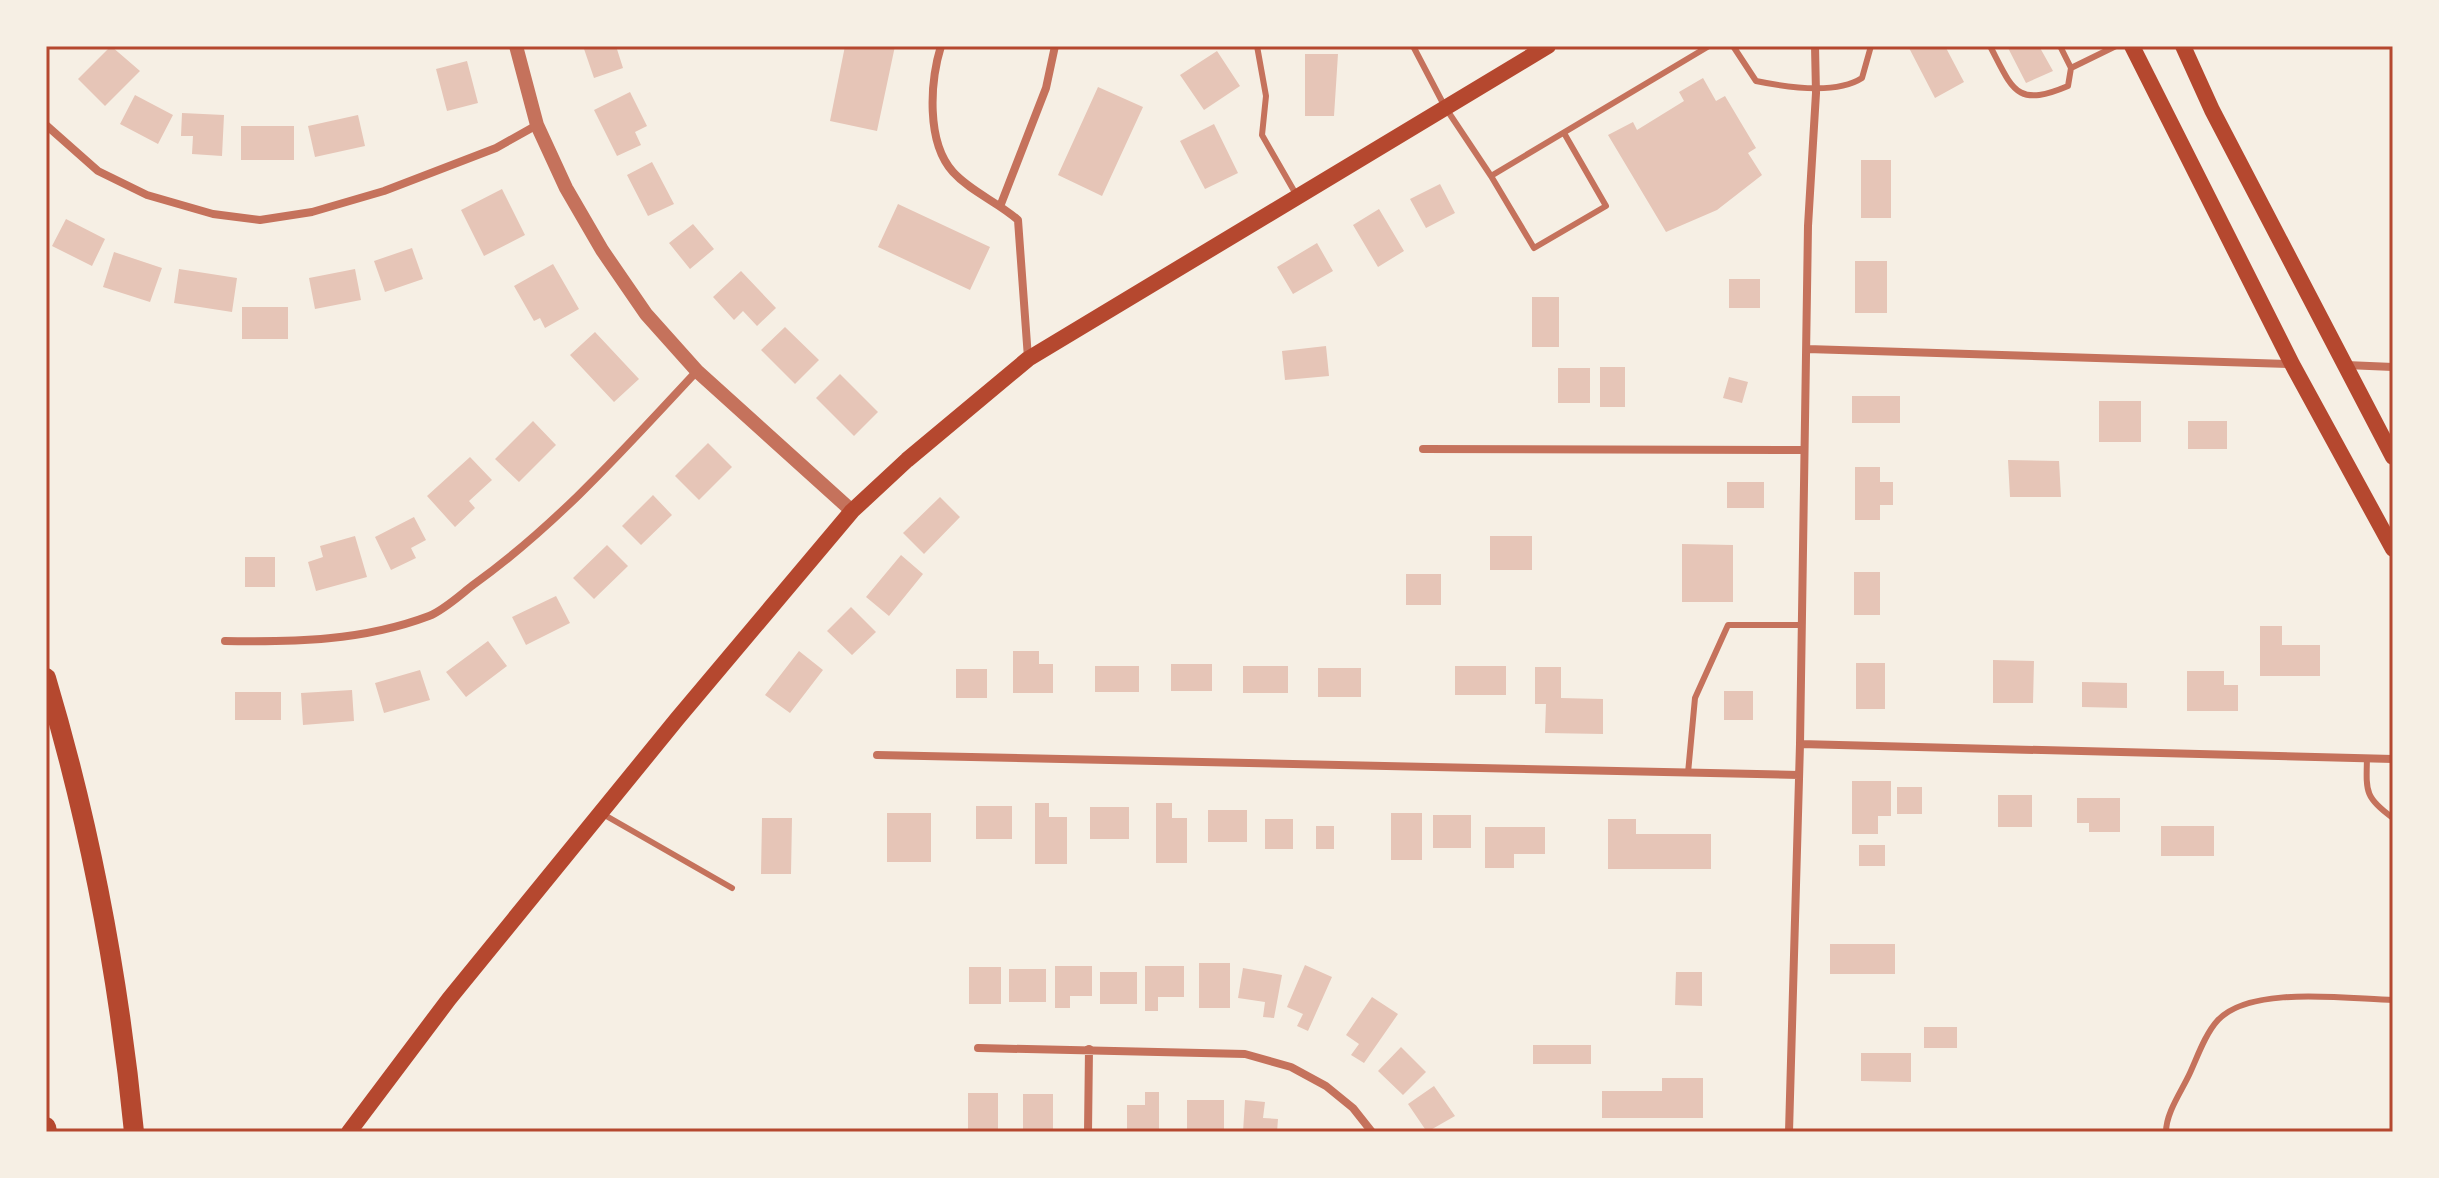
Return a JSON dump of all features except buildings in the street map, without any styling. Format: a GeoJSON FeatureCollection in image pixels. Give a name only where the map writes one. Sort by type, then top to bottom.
{"type":"FeatureCollection","features":[{"type":"Feature","properties":{"kind":"highway"},"geometry":{"type":"LineString","coordinates":[[46,678],[78,796],[100,904],[134,1132]]}},
{"type":"Feature","properties":{"kind":"main road"},"geometry":{"type":"LineString","coordinates":[[349,1132],[449,999],[852,511],[939,432],[1028,359],[1548,46]]}},
{"type":"Feature","properties":{"kind":"main road"},"geometry":{"type":"LineString","coordinates":[[2132,46],[2292,364],[2393,549]]}},
{"type":"Feature","properties":{"kind":"main road"},"geometry":{"type":"LineString","coordinates":[[2183,46],[2212,110],[2393,457]]}},
{"type":"Feature","properties":{"kind":"street"},"geometry":{"type":"LineString","coordinates":[[516,46],[537,125],[566,188],[602,250],[646,314],[697,371],[852,511]]}},
{"type":"Feature","properties":{"kind":"street"},"geometry":{"type":"LineString","coordinates":[[941,46],[934,88],[939,148],[953,172],[1001,204],[1018,220],[1028,359]]}},
{"type":"Feature","properties":{"kind":"street"},"geometry":{"type":"LineString","coordinates":[[1001,204],[1046,88],[1055,58],[1055,46]]}},
{"type":"Feature","properties":{"kind":"street"},"geometry":{"type":"LineString","coordinates":[[1789,1132],[1800,744],[1808,226],[1816,86],[1815,46]]}},
{"type":"Feature","properties":{"kind":"street"},"geometry":{"type":"LineString","coordinates":[[46,125],[98,171],[147,195],[213,214],[260,220],[312,212],[384,191],[496,148],[537,125]]}},
{"type":"Feature","properties":{"kind":"street"},"geometry":{"type":"LineString","coordinates":[[1807,349],[2292,364]]}},
{"type":"Feature","properties":{"kind":"street"},"geometry":{"type":"LineString","coordinates":[[2346,365],[2393,367]]}},
{"type":"Feature","properties":{"kind":"street"},"geometry":{"type":"LineString","coordinates":[[225,641],[308,642],[368,633],[432,615],[492,571],[575,502],[697,371]]}},
{"type":"Feature","properties":{"kind":"street"},"geometry":{"type":"LineString","coordinates":[[1423,449],[1803,450]]}},
{"type":"Feature","properties":{"kind":"street"},"geometry":{"type":"LineString","coordinates":[[1800,744],[2393,759]]}},
{"type":"Feature","properties":{"kind":"street"},"geometry":{"type":"LineString","coordinates":[[877,755],[1799,775]]}},
{"type":"Feature","properties":{"kind":"street"},"geometry":{"type":"LineString","coordinates":[[978,1048],[1245,1054],[1291,1067],[1335,1093],[1353,1108],[1372,1132]]}},
{"type":"Feature","properties":{"kind":"street"},"geometry":{"type":"LineString","coordinates":[[1088,1132],[1089,1049]]}},
{"type":"Feature","properties":{"kind":"lane"},"geometry":{"type":"LineString","coordinates":[[1257,46],[1266,96],[1262,135],[1298,199]]}},
{"type":"Feature","properties":{"kind":"lane"},"geometry":{"type":"LineString","coordinates":[[1413,46],[1445,107],[1534,248],[1606,206],[1564,133]]}},
{"type":"Feature","properties":{"kind":"lane"},"geometry":{"type":"LineString","coordinates":[[1491,176],[1709,46]]}},
{"type":"Feature","properties":{"kind":"lane"},"geometry":{"type":"LineString","coordinates":[[1733,46],[1756,81],[1816,86],[1845,86],[1862,78],[1871,46]]}},
{"type":"Feature","properties":{"kind":"lane"},"geometry":{"type":"LineString","coordinates":[[1990,46],[2009,81],[2025,97],[2040,98],[2068,86],[2071,68],[2060,46]]}},
{"type":"Feature","properties":{"kind":"lane"},"geometry":{"type":"LineString","coordinates":[[2071,68],[2116,46]]}},
{"type":"Feature","properties":{"kind":"lane"},"geometry":{"type":"LineString","coordinates":[[1688,773],[1695,698],[1728,625],[1801,625]]}},
{"type":"Feature","properties":{"kind":"lane"},"geometry":{"type":"LineString","coordinates":[[2367,758],[2366,790],[2372,804],[2393,818]]}},
{"type":"Feature","properties":{"kind":"lane"},"geometry":{"type":"LineString","coordinates":[[601,813],[732,888]]}},
{"type":"Feature","properties":{"kind":"lane"},"geometry":{"type":"LineString","coordinates":[[2166,1132],[2204,1045],[2218,1021],[2234,1009],[2255,1001],[2294,998],[2393,1000]]}}]}
